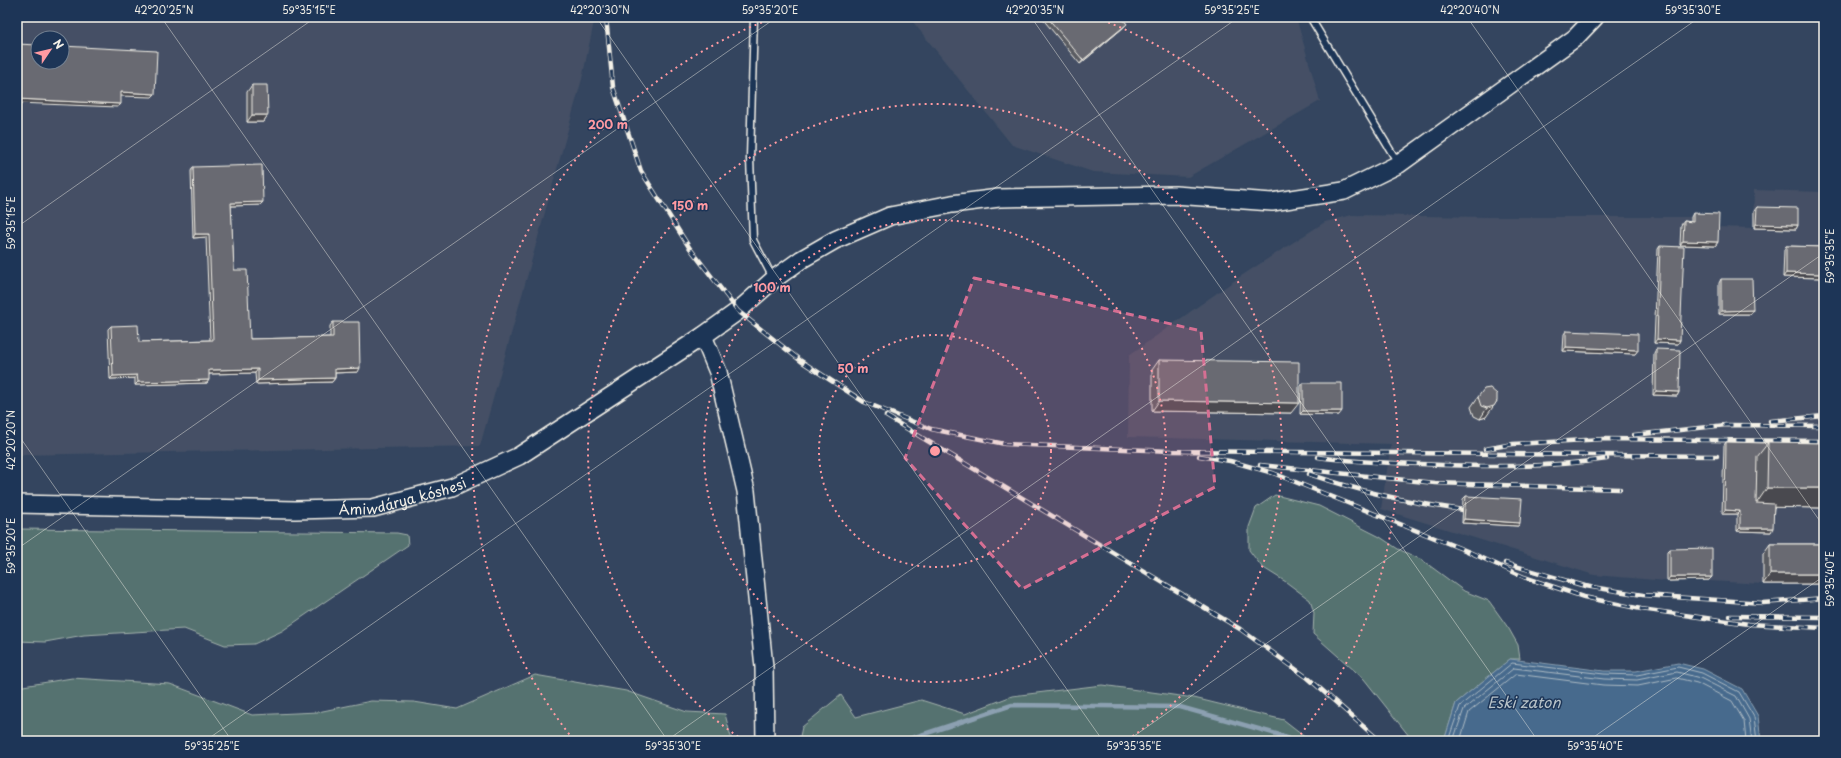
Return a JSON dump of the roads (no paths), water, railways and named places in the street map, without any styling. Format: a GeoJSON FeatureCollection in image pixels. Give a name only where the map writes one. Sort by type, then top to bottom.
{"type":"FeatureCollection","features":[{"type":"Feature","properties":{"kind":"street","name":"Ámiwdárya kóshesi"},"geometry":{"type":"LineString","coordinates":[[17,504],[295,510],[373,508],[452,487],[520,456],[703,336],[738,311],[774,279],[802,259],[835,240],[890,216],[952,204],[999,198],[1175,195],[1272,202],[1344,191],[1399,164],[1575,38],[1595,17]]}},
{"type":"Feature","properties":{"kind":"street"},"geometry":{"type":"LineString","coordinates":[[703,336],[718,372],[746,491],[764,667],[765,741]]}},
{"type":"Feature","properties":{"kind":"lane"},"geometry":{"type":"LineString","coordinates":[[754,17],[750,158],[753,240],[774,279]]}},
{"type":"Feature","properties":{"kind":"lane"},"geometry":{"type":"LineString","coordinates":[[1310,17],[1399,164]]}},
{"type":"Feature","properties":{"kind":"water","name":"Eski zaton"},"geometry":{"type":"Polygon","coordinates":[[[1510,659],[1604,671],[1636,671],[1678,663],[1703,669],[1742,689],[1758,716],[1761,741],[1444,741],[1456,703],[1510,659]]]}},
{"type":"Feature","properties":{"kind":"waterway"},"geometry":{"type":"LineString","coordinates":[[903,741],[1012,705],[1180,707],[1287,737],[1291,741]]}},
{"type":"Feature","properties":{"kind":"railway"},"geometry":{"type":"LineString","coordinates":[[606,17],[613,87],[641,171],[689,247],[738,311],[801,361],[864,402],[931,429],[1005,444],[1171,451],[1717,456]]}},
{"type":"Feature","properties":{"kind":"railway"},"geometry":{"type":"LineString","coordinates":[[886,416],[1240,629],[1308,678],[1380,741]]}},
{"type":"Feature","properties":{"kind":"railway"},"geometry":{"type":"LineString","coordinates":[[1770,421],[1824,416]]}},
{"type":"Feature","properties":{"kind":"railway"},"geometry":{"type":"LineString","coordinates":[[1634,435],[1726,425],[1824,426]]}},
{"type":"Feature","properties":{"kind":"railway"},"geometry":{"type":"LineString","coordinates":[[1485,449],[1513,444],[1604,439],[1824,441]]}},
{"type":"Feature","properties":{"kind":"railway"},"geometry":{"type":"LineString","coordinates":[[1199,456],[1230,461],[1273,473],[1467,551],[1524,577],[1584,597],[1641,609],[1749,624],[1824,628]]}},
{"type":"Feature","properties":{"kind":"railway"},"geometry":{"type":"LineString","coordinates":[[1318,457],[1369,462],[1491,466],[1561,464],[1607,459]]}},
{"type":"Feature","properties":{"kind":"railway"},"geometry":{"type":"LineString","coordinates":[[1260,465],[1435,483],[1620,489]]}},
{"type":"Feature","properties":{"kind":"railway"},"geometry":{"type":"LineString","coordinates":[[1309,474],[1385,496],[1463,510]]}},
{"type":"Feature","properties":{"kind":"railway"},"geometry":{"type":"LineString","coordinates":[[1505,563],[1585,586],[1643,595],[1763,603],[1824,598]]}},
{"type":"Feature","properties":{"kind":"railway"},"geometry":{"type":"LineString","coordinates":[[1730,616],[1824,617]]}}]}
